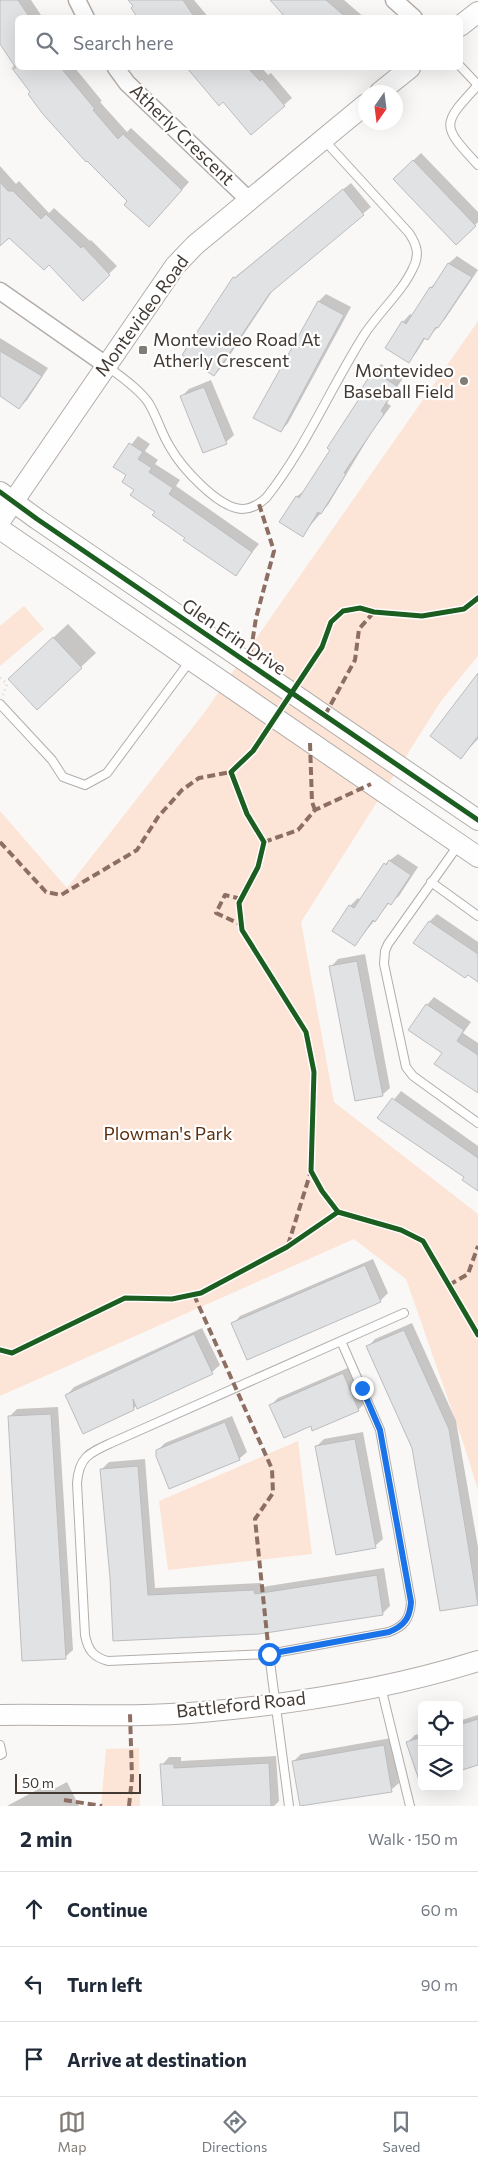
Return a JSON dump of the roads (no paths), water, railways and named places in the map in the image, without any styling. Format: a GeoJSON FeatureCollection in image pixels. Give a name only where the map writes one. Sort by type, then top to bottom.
{"type":"FeatureCollection","features":[{"type":"Feature","properties":{"kind":"street"},"geometry":{"type":"LineString","coordinates":[[77,0],[84,15]]}},
{"type":"Feature","properties":{"kind":"street"},"geometry":{"type":"LineString","coordinates":[[394,0],[411,15]]}},
{"type":"Feature","properties":{"kind":"street"},"geometry":{"type":"LineString","coordinates":[[463,24],[478,12]]}},
{"type":"Feature","properties":{"kind":"street","name":"Atherly Crescent"},"geometry":{"type":"LineString","coordinates":[[117,70],[127,83],[250,200]]}},
{"type":"Feature","properties":{"kind":"street"},"geometry":{"type":"LineString","coordinates":[[389,85],[408,70]]}},
{"type":"Feature","properties":{"kind":"street","name":"Montevideo Road"},"geometry":{"type":"LineString","coordinates":[[0,521],[6,497],[106,365],[175,266],[194,245],[358,111]]}},
{"type":"Feature","properties":{"kind":"street"},"geometry":{"type":"LineString","coordinates":[[0,290],[106,365]]}},
{"type":"Feature","properties":{"kind":"street","name":"Glen Erin Drive"},"geometry":{"type":"LineString","coordinates":[[6,497],[478,820]]}},
{"type":"Feature","properties":{"kind":"street"},"geometry":{"type":"LineString","coordinates":[[0,530],[478,857]]}},
{"type":"Feature","properties":{"kind":"street","name":"Battleford Road"},"geometry":{"type":"LineString","coordinates":[[0,1715],[200,1712],[275,1704],[380,1686],[478,1661]]}},
{"type":"Feature","properties":{"kind":"lane"},"geometry":{"type":"LineString","coordinates":[[463,69],[478,85],[454,110],[450,116],[449,125],[454,139],[478,165]]}},
{"type":"Feature","properties":{"kind":"lane"},"geometry":{"type":"LineString","coordinates":[[106,365],[143,396],[149,404],[170,448],[181,464],[209,491],[228,504],[243,509],[259,504],[266,498],[319,415],[365,333],[413,269],[418,255],[416,244],[409,233],[323,139]]}},
{"type":"Feature","properties":{"kind":"lane"},"geometry":{"type":"LineString","coordinates":[[0,703],[52,760],[63,777],[85,785],[107,773],[190,661]]}},
{"type":"Feature","properties":{"kind":"lane"},"geometry":{"type":"LineString","coordinates":[[459,844],[388,944],[384,964],[406,1067],[413,1076],[478,1123]]}},
{"type":"Feature","properties":{"kind":"lane"},"geometry":{"type":"LineString","coordinates":[[432,882],[478,916]]}},
{"type":"Feature","properties":{"kind":"lane"},"geometry":{"type":"LineString","coordinates":[[341,1341],[380,1430],[411,1602],[410,1614],[406,1622],[398,1629],[389,1632],[269,1654],[108,1661],[92,1653],[87,1645],[85,1635],[78,1473],[81,1463],[88,1454],[404,1312]]}},
{"type":"Feature","properties":{"kind":"lane"},"geometry":{"type":"LineString","coordinates":[[269,1654],[290,1806]]}},
{"type":"Feature","properties":{"kind":"lane"},"geometry":{"type":"LineString","coordinates":[[380,1686],[410,1806]]}},
{"type":"Feature","properties":{"kind":"lane"},"geometry":{"type":"LineString","coordinates":[[0,1745],[2,1754],[0,1755]]}},
{"type":"Feature","properties":{"kind":"place","name":"Montevideo Road At Atherly Crescent"},"geometry":{"type":"Point","coordinates":[143,350]}},
{"type":"Feature","properties":{"kind":"place","name":"Montevideo Baseball Field"},"geometry":{"type":"Point","coordinates":[464,381]}},
{"type":"Feature","properties":{"kind":"park label","name":"Plowman's Park"},"geometry":{"type":"Point","coordinates":[168,1134]}}]}
